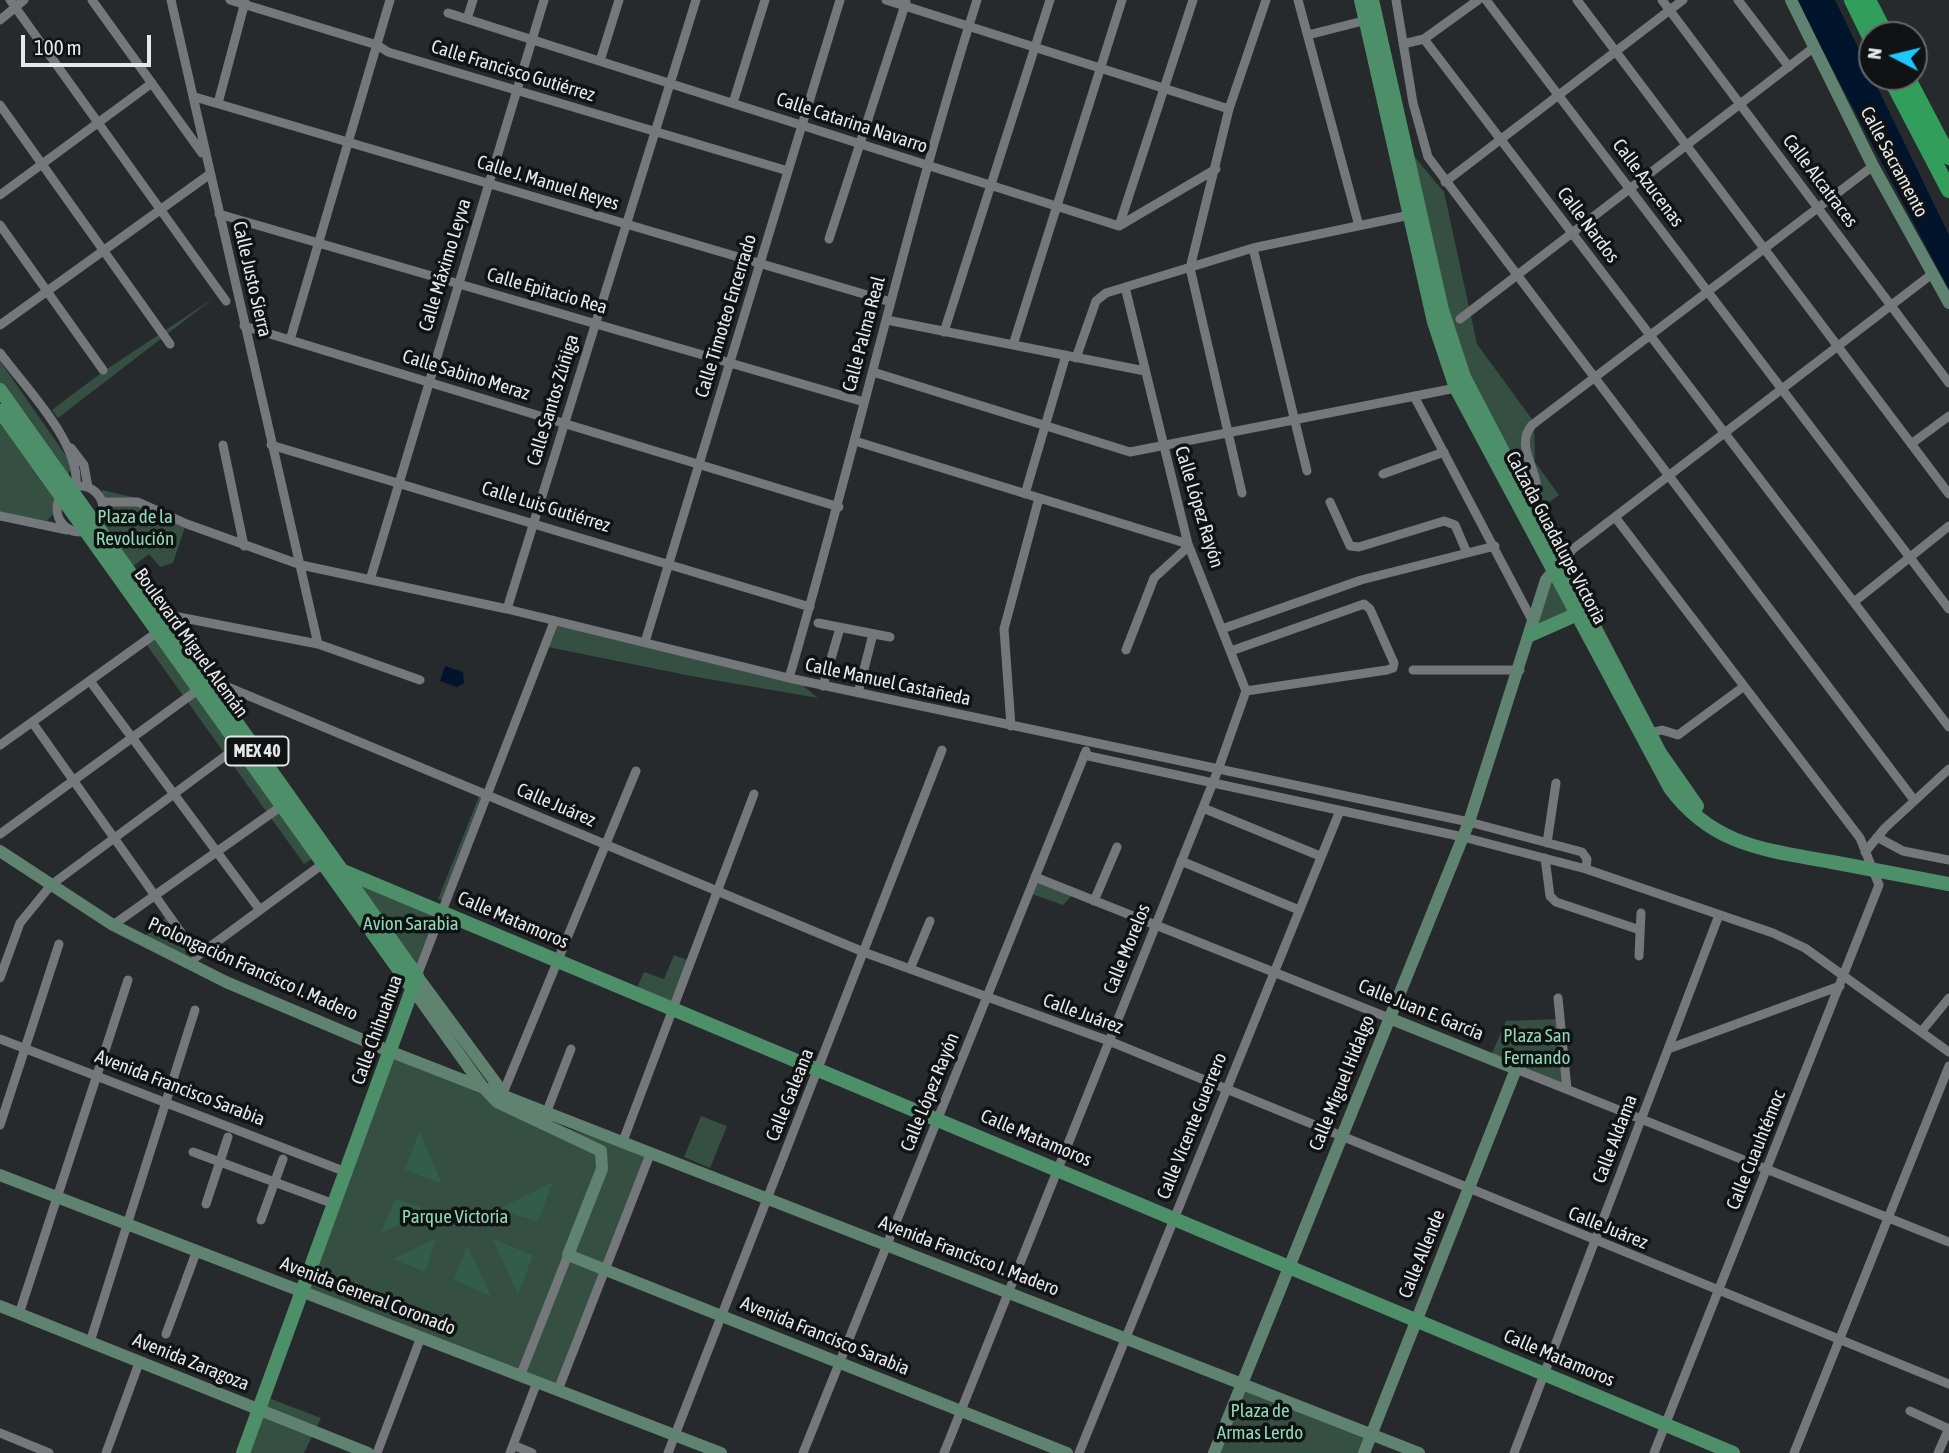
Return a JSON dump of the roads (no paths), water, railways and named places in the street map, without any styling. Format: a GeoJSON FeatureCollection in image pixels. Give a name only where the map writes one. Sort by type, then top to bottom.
{"type":"FeatureCollection","features":[{"type":"Feature","properties":{"kind":"highway"},"geometry":{"type":"LineString","coordinates":[[1852,0],[1862,21]]}},
{"type":"Feature","properties":{"kind":"highway"},"geometry":{"type":"LineString","coordinates":[[1868,0],[1879,21]]}},
{"type":"Feature","properties":{"kind":"highway"},"geometry":{"type":"LineString","coordinates":[[1897,91],[1949,190]]}},
{"type":"Feature","properties":{"kind":"highway"},"geometry":{"type":"LineString","coordinates":[[1914,91],[1949,158]]}},
{"type":"Feature","properties":{"kind":"main road","name":"Calzada Guadalupe Victoria"},"geometry":{"type":"LineString","coordinates":[[1361,0],[1434,322],[1456,388],[1688,797],[1719,823],[1762,840],[1949,874]]}},
{"type":"Feature","properties":{"kind":"main road","name":"Calzada Guadalupe Victoria"},"geometry":{"type":"LineString","coordinates":[[1372,0],[1449,337],[1469,387],[1531,508],[1575,615],[1659,771],[1693,816],[1716,831],[1750,846],[1869,860],[1949,884]]}},
{"type":"Feature","properties":{"kind":"main road","name":"Calle Sacramento"},"geometry":{"type":"LineString","coordinates":[[1791,0],[1873,166],[1949,303]]}},
{"type":"Feature","properties":{"kind":"main road","name":"Boulevard Miguel Alemán"},"geometry":{"type":"LineString","coordinates":[[0,390],[68,489],[159,631],[342,869],[482,1086],[500,1098]]}},
{"type":"Feature","properties":{"kind":"main road","name":"Boulevard Miguel Alemán"},"geometry":{"type":"LineString","coordinates":[[0,411],[68,489]]}},
{"type":"Feature","properties":{"kind":"main road","name":"Boulevard Miguel Alemán"},"geometry":{"type":"LineString","coordinates":[[92,529],[158,613],[240,744],[324,863],[500,1098]]}},
{"type":"Feature","properties":{"kind":"main road","name":"Calle Miguel Hidalgo"},"geometry":{"type":"LineString","coordinates":[[1214,1453],[1469,822],[1520,670],[1537,606],[1539,583],[1554,563]]}},
{"type":"Feature","properties":{"kind":"main road"},"geometry":{"type":"LineString","coordinates":[[1532,628],[1575,615]]}},
{"type":"Feature","properties":{"kind":"main road","name":"Prolongación Francisco I. Madero"},"geometry":{"type":"LineString","coordinates":[[0,852],[113,925],[389,1051],[482,1086]]}},
{"type":"Feature","properties":{"kind":"main road","name":"Calle Matamoros"},"geometry":{"type":"LineString","coordinates":[[324,863],[1058,1168],[1733,1453]]}},
{"type":"Feature","properties":{"kind":"main road"},"geometry":{"type":"LineString","coordinates":[[392,956],[404,984],[404,1010]]}},
{"type":"Feature","properties":{"kind":"main road","name":"Calle Chihuahua"},"geometry":{"type":"LineString","coordinates":[[243,1453],[415,982]]}},
{"type":"Feature","properties":{"kind":"main road","name":"Calle Juan E. García"},"geometry":{"type":"LineString","coordinates":[[1389,1018],[1516,1069]]}},
{"type":"Feature","properties":{"kind":"main road","name":"Calle Allende"},"geometry":{"type":"LineString","coordinates":[[1364,1453],[1516,1069]]}},
{"type":"Feature","properties":{"kind":"main road","name":"Avenida Francisco I. Madero"},"geometry":{"type":"LineString","coordinates":[[500,1098],[547,1111],[1419,1453]]}},
{"type":"Feature","properties":{"kind":"main road","name":"MEX 40"},"geometry":{"type":"LineString","coordinates":[[500,1098],[601,1151],[602,1169],[568,1255]]}},
{"type":"Feature","properties":{"kind":"main road","name":"Avenida General Coronado"},"geometry":{"type":"LineString","coordinates":[[0,1175],[522,1374],[721,1453]]}},
{"type":"Feature","properties":{"kind":"main road","name":"Avenida Francisco Sarabia"},"geometry":{"type":"LineString","coordinates":[[568,1255],[1067,1453]]}},
{"type":"Feature","properties":{"kind":"main road","name":"Avenida Zaragoza"},"geometry":{"type":"LineString","coordinates":[[0,1306],[368,1453]]}},
{"type":"Feature","properties":{"kind":"street"},"geometry":{"type":"LineString","coordinates":[[0,20],[12,4],[24,0]]}},
{"type":"Feature","properties":{"kind":"street"},"geometry":{"type":"LineString","coordinates":[[92,0],[205,158]]}},
{"type":"Feature","properties":{"kind":"street","name":"Calle Justo Sierra"},"geometry":{"type":"LineString","coordinates":[[171,0],[318,644]]}},
{"type":"Feature","properties":{"kind":"street","name":"Calle Francisco Gutiérrez"},"geometry":{"type":"LineString","coordinates":[[230,0],[245,2],[377,45],[388,52],[788,171]]}},
{"type":"Feature","properties":{"kind":"street"},"geometry":{"type":"LineString","coordinates":[[290,340],[390,0]]}},
{"type":"Feature","properties":{"kind":"street"},"geometry":{"type":"LineString","coordinates":[[467,19],[473,0]]}},
{"type":"Feature","properties":{"kind":"street","name":"Calle Máximo Leyva"},"geometry":{"type":"LineString","coordinates":[[370,580],[544,0]]}},
{"type":"Feature","properties":{"kind":"street"},"geometry":{"type":"LineString","coordinates":[[600,61],[619,0]]}},
{"type":"Feature","properties":{"kind":"street","name":"Calle Santos Zúñiga"},"geometry":{"type":"LineString","coordinates":[[507,609],[695,0]]}},
{"type":"Feature","properties":{"kind":"street"},"geometry":{"type":"LineString","coordinates":[[733,103],[765,0]]}},
{"type":"Feature","properties":{"kind":"street","name":"Calle Timoteo Encerrado"},"geometry":{"type":"LineString","coordinates":[[645,642],[840,0]]}},
{"type":"Feature","properties":{"kind":"street"},"geometry":{"type":"LineString","coordinates":[[886,0],[906,3],[968,27],[1229,109]]}},
{"type":"Feature","properties":{"kind":"street","name":"Calle Palma Real"},"geometry":{"type":"LineString","coordinates":[[789,678],[839,507],[927,165],[977,0]]}},
{"type":"Feature","properties":{"kind":"street"},"geometry":{"type":"LineString","coordinates":[[944,332],[1050,0]]}},
{"type":"Feature","properties":{"kind":"street"},"geometry":{"type":"LineString","coordinates":[[1013,345],[1122,0]]}},
{"type":"Feature","properties":{"kind":"street"},"geometry":{"type":"LineString","coordinates":[[1119,226],[1193,0]]}},
{"type":"Feature","properties":{"kind":"street"},"geometry":{"type":"LineString","coordinates":[[1242,494],[1190,268],[1229,109],[1266,0]]}},
{"type":"Feature","properties":{"kind":"street"},"geometry":{"type":"LineString","coordinates":[[1298,0],[1359,226]]}},
{"type":"Feature","properties":{"kind":"street"},"geometry":{"type":"LineString","coordinates":[[1396,0],[1422,142],[1445,182],[1670,474],[1914,800]]}},
{"type":"Feature","properties":{"kind":"street"},"geometry":{"type":"LineString","coordinates":[[1403,44],[1424,39],[1478,0]]}},
{"type":"Feature","properties":{"kind":"street","name":"Calle Azucenas"},"geometry":{"type":"LineString","coordinates":[[1486,0],[1949,609]]}},
{"type":"Feature","properties":{"kind":"street"},"geometry":{"type":"LineString","coordinates":[[1577,0],[1949,494]]}},
{"type":"Feature","properties":{"kind":"street","name":"Calle Alcatraces"},"geometry":{"type":"LineString","coordinates":[[1662,0],[1949,383]]}},
{"type":"Feature","properties":{"kind":"street"},"geometry":{"type":"LineString","coordinates":[[1445,182],[1683,0]]}},
{"type":"Feature","properties":{"kind":"street"},"geometry":{"type":"LineString","coordinates":[[1738,0],[1789,67]]}},
{"type":"Feature","properties":{"kind":"street"},"geometry":{"type":"LineString","coordinates":[[218,103],[245,2]]}},
{"type":"Feature","properties":{"kind":"street"},"geometry":{"type":"LineString","coordinates":[[830,239],[906,3]]}},
{"type":"Feature","properties":{"kind":"street"},"geometry":{"type":"LineString","coordinates":[[12,4],[226,300]]}},
{"type":"Feature","properties":{"kind":"street","name":"Calle Catarina Navarro"},"geometry":{"type":"LineString","coordinates":[[448,13],[1119,226]]}},
{"type":"Feature","properties":{"kind":"street"},"geometry":{"type":"LineString","coordinates":[[1308,34],[1367,20]]}},
{"type":"Feature","properties":{"kind":"street","name":"Calle Nardos"},"geometry":{"type":"LineString","coordinates":[[1424,39],[1949,727]]}},
{"type":"Feature","properties":{"kind":"street"},"geometry":{"type":"LineString","coordinates":[[1460,319],[1813,48]]}},
{"type":"Feature","properties":{"kind":"street"},"geometry":{"type":"LineString","coordinates":[[0,195],[152,83]]}},
{"type":"Feature","properties":{"kind":"street","name":"Calle J. Manuel Reyes"},"geometry":{"type":"LineString","coordinates":[[195,97],[891,302]]}},
{"type":"Feature","properties":{"kind":"street"},"geometry":{"type":"LineString","coordinates":[[0,104],[170,344]]}},
{"type":"Feature","properties":{"kind":"street"},"geometry":{"type":"LineString","coordinates":[[1531,508],[1537,501],[1538,489],[1523,444],[1525,434],[1532,425],[1873,166]]}},
{"type":"Feature","properties":{"kind":"street"},"geometry":{"type":"LineString","coordinates":[[1119,226],[1216,169]]}},
{"type":"Feature","properties":{"kind":"street"},"geometry":{"type":"LineString","coordinates":[[0,326],[210,174]]}},
{"type":"Feature","properties":{"kind":"street","name":"Calle Epitacio Rea"},"geometry":{"type":"LineString","coordinates":[[219,214],[864,402]]}},
{"type":"Feature","properties":{"kind":"street"},"geometry":{"type":"LineString","coordinates":[[1076,358],[1096,301],[1106,293],[1253,248],[1410,215]]}},
{"type":"Feature","properties":{"kind":"street"},"geometry":{"type":"LineString","coordinates":[[0,225],[103,370]]}},
{"type":"Feature","properties":{"kind":"street"},"geometry":{"type":"LineString","coordinates":[[1253,248],[1307,471]]}},
{"type":"Feature","properties":{"kind":"street"},"geometry":{"type":"LineString","coordinates":[[1554,563],[1932,274]]}},
{"type":"Feature","properties":{"kind":"street","name":"Calle López Rayón"},"geometry":{"type":"LineString","coordinates":[[1125,287],[1189,545],[1246,691]]}},
{"type":"Feature","properties":{"kind":"street"},"geometry":{"type":"LineString","coordinates":[[887,320],[1145,371]]}},
{"type":"Feature","properties":{"kind":"street","name":"Calle Sabino Meraz"},"geometry":{"type":"LineString","coordinates":[[244,326],[839,507]]}},
{"type":"Feature","properties":{"kind":"street"},"geometry":{"type":"LineString","coordinates":[[0,353],[68,446],[76,467],[68,489],[56,508],[58,518],[70,530]]}},
{"type":"Feature","properties":{"kind":"street"},"geometry":{"type":"LineString","coordinates":[[1025,494],[1066,355]]}},
{"type":"Feature","properties":{"kind":"street"},"geometry":{"type":"LineString","coordinates":[[873,372],[1130,452],[1163,448],[1456,388]]}},
{"type":"Feature","properties":{"kind":"street"},"geometry":{"type":"LineString","coordinates":[[1414,396],[1495,546],[1532,628]]}},
{"type":"Feature","properties":{"kind":"street"},"geometry":{"type":"LineString","coordinates":[[1911,444],[1949,416]]}},
{"type":"Feature","properties":{"kind":"street"},"geometry":{"type":"LineString","coordinates":[[855,441],[1189,545],[1154,578],[1126,650]]}},
{"type":"Feature","properties":{"kind":"street","name":"Calle Luis Gutiérrez"},"geometry":{"type":"LineString","coordinates":[[271,444],[534,521],[810,607]]}},
{"type":"Feature","properties":{"kind":"street"},"geometry":{"type":"LineString","coordinates":[[223,445],[244,546]]}},
{"type":"Feature","properties":{"kind":"street"},"geometry":{"type":"LineString","coordinates":[[0,516],[70,530],[92,529],[102,515],[102,502],[88,487],[84,465],[77,453],[68,446]]}},
{"type":"Feature","properties":{"kind":"street"},"geometry":{"type":"LineString","coordinates":[[1383,474],[1444,452]]}},
{"type":"Feature","properties":{"kind":"street"},"geometry":{"type":"LineString","coordinates":[[68,489],[88,487]]}},
{"type":"Feature","properties":{"kind":"street"},"geometry":{"type":"LineString","coordinates":[[1011,726],[1004,629],[1039,498]]}},
{"type":"Feature","properties":{"kind":"street","name":"Calle Manuel Castañeda"},"geometry":{"type":"LineString","coordinates":[[102,502],[138,502],[244,546],[301,565],[507,609],[824,686],[1469,822],[1585,853],[1586,869]]}},
{"type":"Feature","properties":{"kind":"street"},"geometry":{"type":"LineString","coordinates":[[1330,502],[1350,546],[1359,547],[1451,522],[1467,553]]}},
{"type":"Feature","properties":{"kind":"street"},"geometry":{"type":"LineString","coordinates":[[1615,517],[1860,838],[1869,860]]}},
{"type":"Feature","properties":{"kind":"street"},"geometry":{"type":"LineString","coordinates":[[48,526],[58,518]]}},
{"type":"Feature","properties":{"kind":"street"},"geometry":{"type":"LineString","coordinates":[[1854,602],[1949,526]]}},
{"type":"Feature","properties":{"kind":"street"},"geometry":{"type":"LineString","coordinates":[[1222,629],[1362,580],[1495,546]]}},
{"type":"Feature","properties":{"kind":"street"},"geometry":{"type":"LineString","coordinates":[[1218,770],[1246,691],[1391,670],[1394,663],[1370,609],[1362,604],[1231,651]]}},
{"type":"Feature","properties":{"kind":"street"},"geometry":{"type":"LineString","coordinates":[[158,613],[318,644],[420,680]]}},
{"type":"Feature","properties":{"kind":"street","name":"Calle Chihuahua"},"geometry":{"type":"LineString","coordinates":[[415,982],[554,622]]}},
{"type":"Feature","properties":{"kind":"street"},"geometry":{"type":"LineString","coordinates":[[818,623],[890,637]]}},
{"type":"Feature","properties":{"kind":"street"},"geometry":{"type":"LineString","coordinates":[[824,686],[840,628]]}},
{"type":"Feature","properties":{"kind":"street"},"geometry":{"type":"LineString","coordinates":[[0,745],[159,631]]}},
{"type":"Feature","properties":{"kind":"street"},"geometry":{"type":"LineString","coordinates":[[858,693],[873,634]]}},
{"type":"Feature","properties":{"kind":"street"},"geometry":{"type":"LineString","coordinates":[[1413,670],[1520,670]]}},
{"type":"Feature","properties":{"kind":"street"},"geometry":{"type":"LineString","coordinates":[[90,681],[260,909]]}},
{"type":"Feature","properties":{"kind":"street"},"geometry":{"type":"LineString","coordinates":[[0,834],[201,683]]}},
{"type":"Feature","properties":{"kind":"street","name":"Calle Juárez"},"geometry":{"type":"LineString","coordinates":[[201,683],[487,795],[866,953],[1109,1041],[1839,1342],[1949,1384]]}},
{"type":"Feature","properties":{"kind":"street"},"geometry":{"type":"LineString","coordinates":[[1650,733],[1662,730],[1678,735],[1743,687]]}},
{"type":"Feature","properties":{"kind":"street"},"geometry":{"type":"LineString","coordinates":[[32,722],[154,895],[194,960],[324,863]]}},
{"type":"Feature","properties":{"kind":"street","name":"Calle López Rayón"},"geometry":{"type":"LineString","coordinates":[[803,1453],[1089,743]]}},
{"type":"Feature","properties":{"kind":"street"},"geometry":{"type":"LineString","coordinates":[[0,978],[20,923],[51,886],[240,744]]}},
{"type":"Feature","properties":{"kind":"street","name":"Calle Galeana"},"geometry":{"type":"LineString","coordinates":[[668,1453],[866,953],[942,750]]}},
{"type":"Feature","properties":{"kind":"street"},"geometry":{"type":"LineString","coordinates":[[1084,755],[1339,813],[1463,837],[1586,869],[1795,942],[1949,1052]]}},
{"type":"Feature","properties":{"kind":"street"},"geometry":{"type":"LineString","coordinates":[[1869,860],[1877,837],[1949,769]]}},
{"type":"Feature","properties":{"kind":"street","name":"Calle Morelos"},"geometry":{"type":"LineString","coordinates":[[944,1453],[1218,770]]}},
{"type":"Feature","properties":{"kind":"street"},"geometry":{"type":"LineString","coordinates":[[500,1098],[636,771]]}},
{"type":"Feature","properties":{"kind":"street"},"geometry":{"type":"LineString","coordinates":[[1547,843],[1556,783]]}},
{"type":"Feature","properties":{"kind":"street"},"geometry":{"type":"LineString","coordinates":[[623,1141],[754,794]]}},
{"type":"Feature","properties":{"kind":"street"},"geometry":{"type":"LineString","coordinates":[[113,925],[283,805]]}},
{"type":"Feature","properties":{"kind":"street"},"geometry":{"type":"LineString","coordinates":[[1203,808],[1320,856]]}},
{"type":"Feature","properties":{"kind":"street","name":"Calle Vicente Guerrero"},"geometry":{"type":"LineString","coordinates":[[1079,1453],[1339,813]]}},
{"type":"Feature","properties":{"kind":"street"},"geometry":{"type":"LineString","coordinates":[[1877,837],[1903,851],[1949,860]]}},
{"type":"Feature","properties":{"kind":"street"},"geometry":{"type":"LineString","coordinates":[[1094,901],[1117,847]]}},
{"type":"Feature","properties":{"kind":"street"},"geometry":{"type":"LineString","coordinates":[[1545,858],[1550,896],[1556,902],[1640,930]]}},
{"type":"Feature","properties":{"kind":"street","name":"Calle Cuauhtémoc"},"geometry":{"type":"LineString","coordinates":[[1654,1453],[1879,885],[1869,860]]}},
{"type":"Feature","properties":{"kind":"street"},"geometry":{"type":"LineString","coordinates":[[1181,861],[1299,909]]}},
{"type":"Feature","properties":{"kind":"street","name":"Calle Juan E. García"},"geometry":{"type":"LineString","coordinates":[[1035,877],[1389,1018]]}},
{"type":"Feature","properties":{"kind":"street"},"geometry":{"type":"LineString","coordinates":[[1639,956],[1641,913]]}},
{"type":"Feature","properties":{"kind":"street","name":"Calle Aldama"},"geometry":{"type":"LineString","coordinates":[[1514,1453],[1719,915]]}},
{"type":"Feature","properties":{"kind":"street"},"geometry":{"type":"LineString","coordinates":[[910,969],[930,921]]}},
{"type":"Feature","properties":{"kind":"street"},"geometry":{"type":"LineString","coordinates":[[0,1125],[59,944]]}},
{"type":"Feature","properties":{"kind":"street"},"geometry":{"type":"LineString","coordinates":[[19,1314],[128,980]]}},
{"type":"Feature","properties":{"kind":"street"},"geometry":{"type":"LineString","coordinates":[[1668,1049],[1840,986]]}},
{"type":"Feature","properties":{"kind":"street"},"geometry":{"type":"LineString","coordinates":[[1558,998],[1567,1089]]}},
{"type":"Feature","properties":{"kind":"street"},"geometry":{"type":"LineString","coordinates":[[1921,1032],[1949,998]]}},
{"type":"Feature","properties":{"kind":"street"},"geometry":{"type":"LineString","coordinates":[[90,1342],[195,1010]]}},
{"type":"Feature","properties":{"kind":"street","name":"Avenida Francisco Sarabia"},"geometry":{"type":"LineString","coordinates":[[0,1040],[346,1172]]}},
{"type":"Feature","properties":{"kind":"street"},"geometry":{"type":"LineString","coordinates":[[547,1111],[571,1049]]}},
{"type":"Feature","properties":{"kind":"street"},"geometry":{"type":"LineString","coordinates":[[1794,1453],[1949,1066]]}},
{"type":"Feature","properties":{"kind":"street","name":"Calle Juan E. García"},"geometry":{"type":"LineString","coordinates":[[1516,1069],[1949,1242]]}},
{"type":"Feature","properties":{"kind":"street"},"geometry":{"type":"LineString","coordinates":[[206,1204],[228,1137]]}},
{"type":"Feature","properties":{"kind":"street"},"geometry":{"type":"LineString","coordinates":[[193,1152],[334,1204]]}},
{"type":"Feature","properties":{"kind":"street"},"geometry":{"type":"LineString","coordinates":[[558,1390],[651,1152]]}},
{"type":"Feature","properties":{"kind":"street"},"geometry":{"type":"LineString","coordinates":[[261,1220],[283,1159]]}},
{"type":"Feature","properties":{"kind":"street"},"geometry":{"type":"LineString","coordinates":[[166,1334],[197,1250]]}},
{"type":"Feature","properties":{"kind":"street"},"geometry":{"type":"LineString","coordinates":[[522,1374],[568,1255]]}},
{"type":"Feature","properties":{"kind":"street"},"geometry":{"type":"LineString","coordinates":[[377,1453],[421,1337]]}},
{"type":"Feature","properties":{"kind":"street"},"geometry":{"type":"LineString","coordinates":[[106,1453],[139,1363]]}},
{"type":"Feature","properties":{"kind":"street"},"geometry":{"type":"LineString","coordinates":[[532,1453],[512,1449],[537,1382]]}},
{"type":"Feature","properties":{"kind":"street"},"geometry":{"type":"LineString","coordinates":[[1910,1411],[1949,1428],[1938,1453]]}},
{"type":"Feature","properties":{"kind":"street"},"geometry":{"type":"LineString","coordinates":[[0,1433],[49,1453]]}},
{"type":"Feature","properties":{"kind":"water"},"geometry":{"type":"Polygon","coordinates":[[[1796,0],[1835,0],[1858,47],[1858,91],[1879,91],[1949,235],[1949,290],[1796,0]]]}},
{"type":"Feature","properties":{"kind":"water"},"geometry":{"type":"Polygon","coordinates":[[[445,666],[463,672],[464,683],[457,687],[440,681],[445,666]]]}},
{"type":"Feature","properties":{"kind":"park label","name":"Plaza de la Revolución"},"geometry":{"type":"Point","coordinates":[135,528]}},
{"type":"Feature","properties":{"kind":"park label","name":"Avion Sarabia"},"geometry":{"type":"Point","coordinates":[411,924]}},
{"type":"Feature","properties":{"kind":"park label","name":"Plaza San Fernando"},"geometry":{"type":"Point","coordinates":[1537,1047]}},
{"type":"Feature","properties":{"kind":"park label","name":"Parque Victoria"},"geometry":{"type":"Point","coordinates":[455,1217]}},
{"type":"Feature","properties":{"kind":"park label","name":"Plaza de Armas Lerdo"},"geometry":{"type":"Point","coordinates":[1260,1422]}}]}
